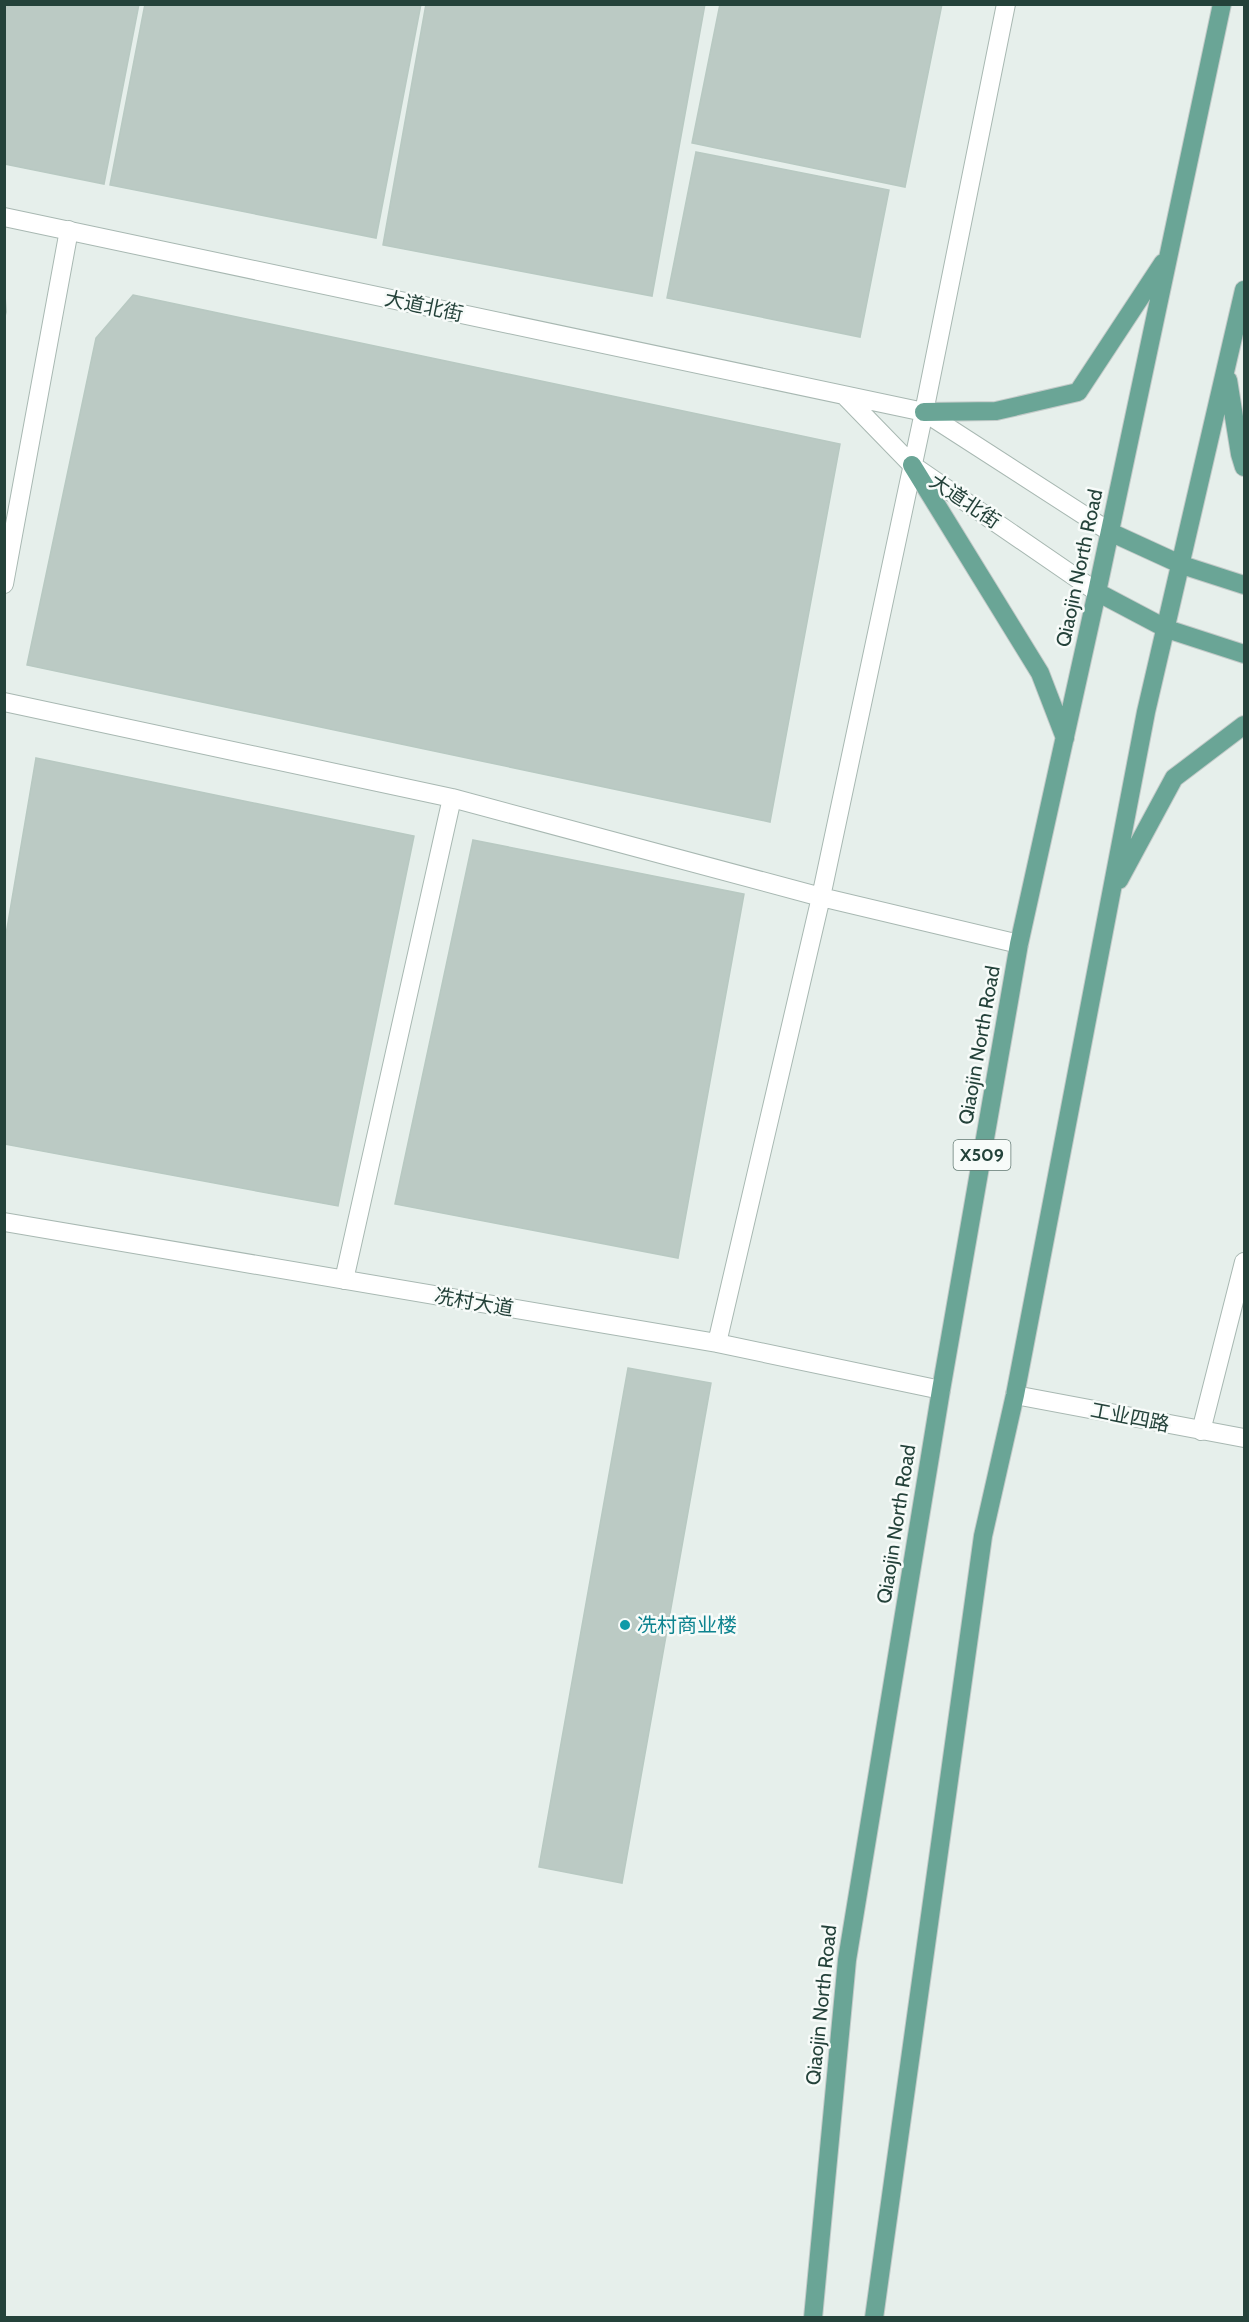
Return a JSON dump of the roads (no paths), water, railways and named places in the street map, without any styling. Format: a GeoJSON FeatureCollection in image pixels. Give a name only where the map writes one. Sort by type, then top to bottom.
{"type":"FeatureCollection","features":[{"type":"Feature","properties":{"kind":"main road","name":"Qiaojin North Road"},"geometry":{"type":"LineString","coordinates":[[813,2318],[847,1960],[941,1390],[1019,944],[1110,532],[1222,4]]}},
{"type":"Feature","properties":{"kind":"main road"},"geometry":{"type":"LineString","coordinates":[[924,412],[996,411],[1078,392],[1169,254]]}},
{"type":"Feature","properties":{"kind":"main road"},"geometry":{"type":"LineString","coordinates":[[874,2318],[983,1536],[1015,1395],[1146,712],[1245,290]]}},
{"type":"Feature","properties":{"kind":"main road"},"geometry":{"type":"LineString","coordinates":[[1226,370],[1240,454],[1245,467]]}},
{"type":"Feature","properties":{"kind":"main road"},"geometry":{"type":"LineString","coordinates":[[912,465],[1040,673],[1065,738]]}},
{"type":"Feature","properties":{"kind":"main road"},"geometry":{"type":"LineString","coordinates":[[1110,532],[1182,565],[1245,585]]}},
{"type":"Feature","properties":{"kind":"main road"},"geometry":{"type":"LineString","coordinates":[[1097,592],[1167,629],[1245,654]]}},
{"type":"Feature","properties":{"kind":"main road"},"geometry":{"type":"LineString","coordinates":[[1111,895],[1174,778],[1245,725]]}},
{"type":"Feature","properties":{"kind":"street"},"geometry":{"type":"LineString","coordinates":[[717,1344],[821,897],[924,412],[1006,4]]}},
{"type":"Feature","properties":{"kind":"street","name":"大道北街"},"geometry":{"type":"LineString","coordinates":[[4,217],[924,412],[1110,532]]}},
{"type":"Feature","properties":{"kind":"street"},"geometry":{"type":"LineString","coordinates":[[4,584],[69,230]]}},
{"type":"Feature","properties":{"kind":"street","name":"大道北街"},"geometry":{"type":"LineString","coordinates":[[844,395],[912,465],[1097,592]]}},
{"type":"Feature","properties":{"kind":"street"},"geometry":{"type":"LineString","coordinates":[[4,702],[452,798],[821,897],[1019,944]]}},
{"type":"Feature","properties":{"kind":"street"},"geometry":{"type":"LineString","coordinates":[[344,1280],[452,798]]}},
{"type":"Feature","properties":{"kind":"street","name":"冼村大道"},"geometry":{"type":"LineString","coordinates":[[4,1222],[717,1344],[941,1390]]}},
{"type":"Feature","properties":{"kind":"street"},"geometry":{"type":"LineString","coordinates":[[1201,1431],[1245,1262]]}},
{"type":"Feature","properties":{"kind":"street","name":"工业四路"},"geometry":{"type":"LineString","coordinates":[[1015,1395],[1245,1438]]}},
{"type":"Feature","properties":{"kind":"place","name":"冼村商业楼"},"geometry":{"type":"Point","coordinates":[625,1625]}}]}
